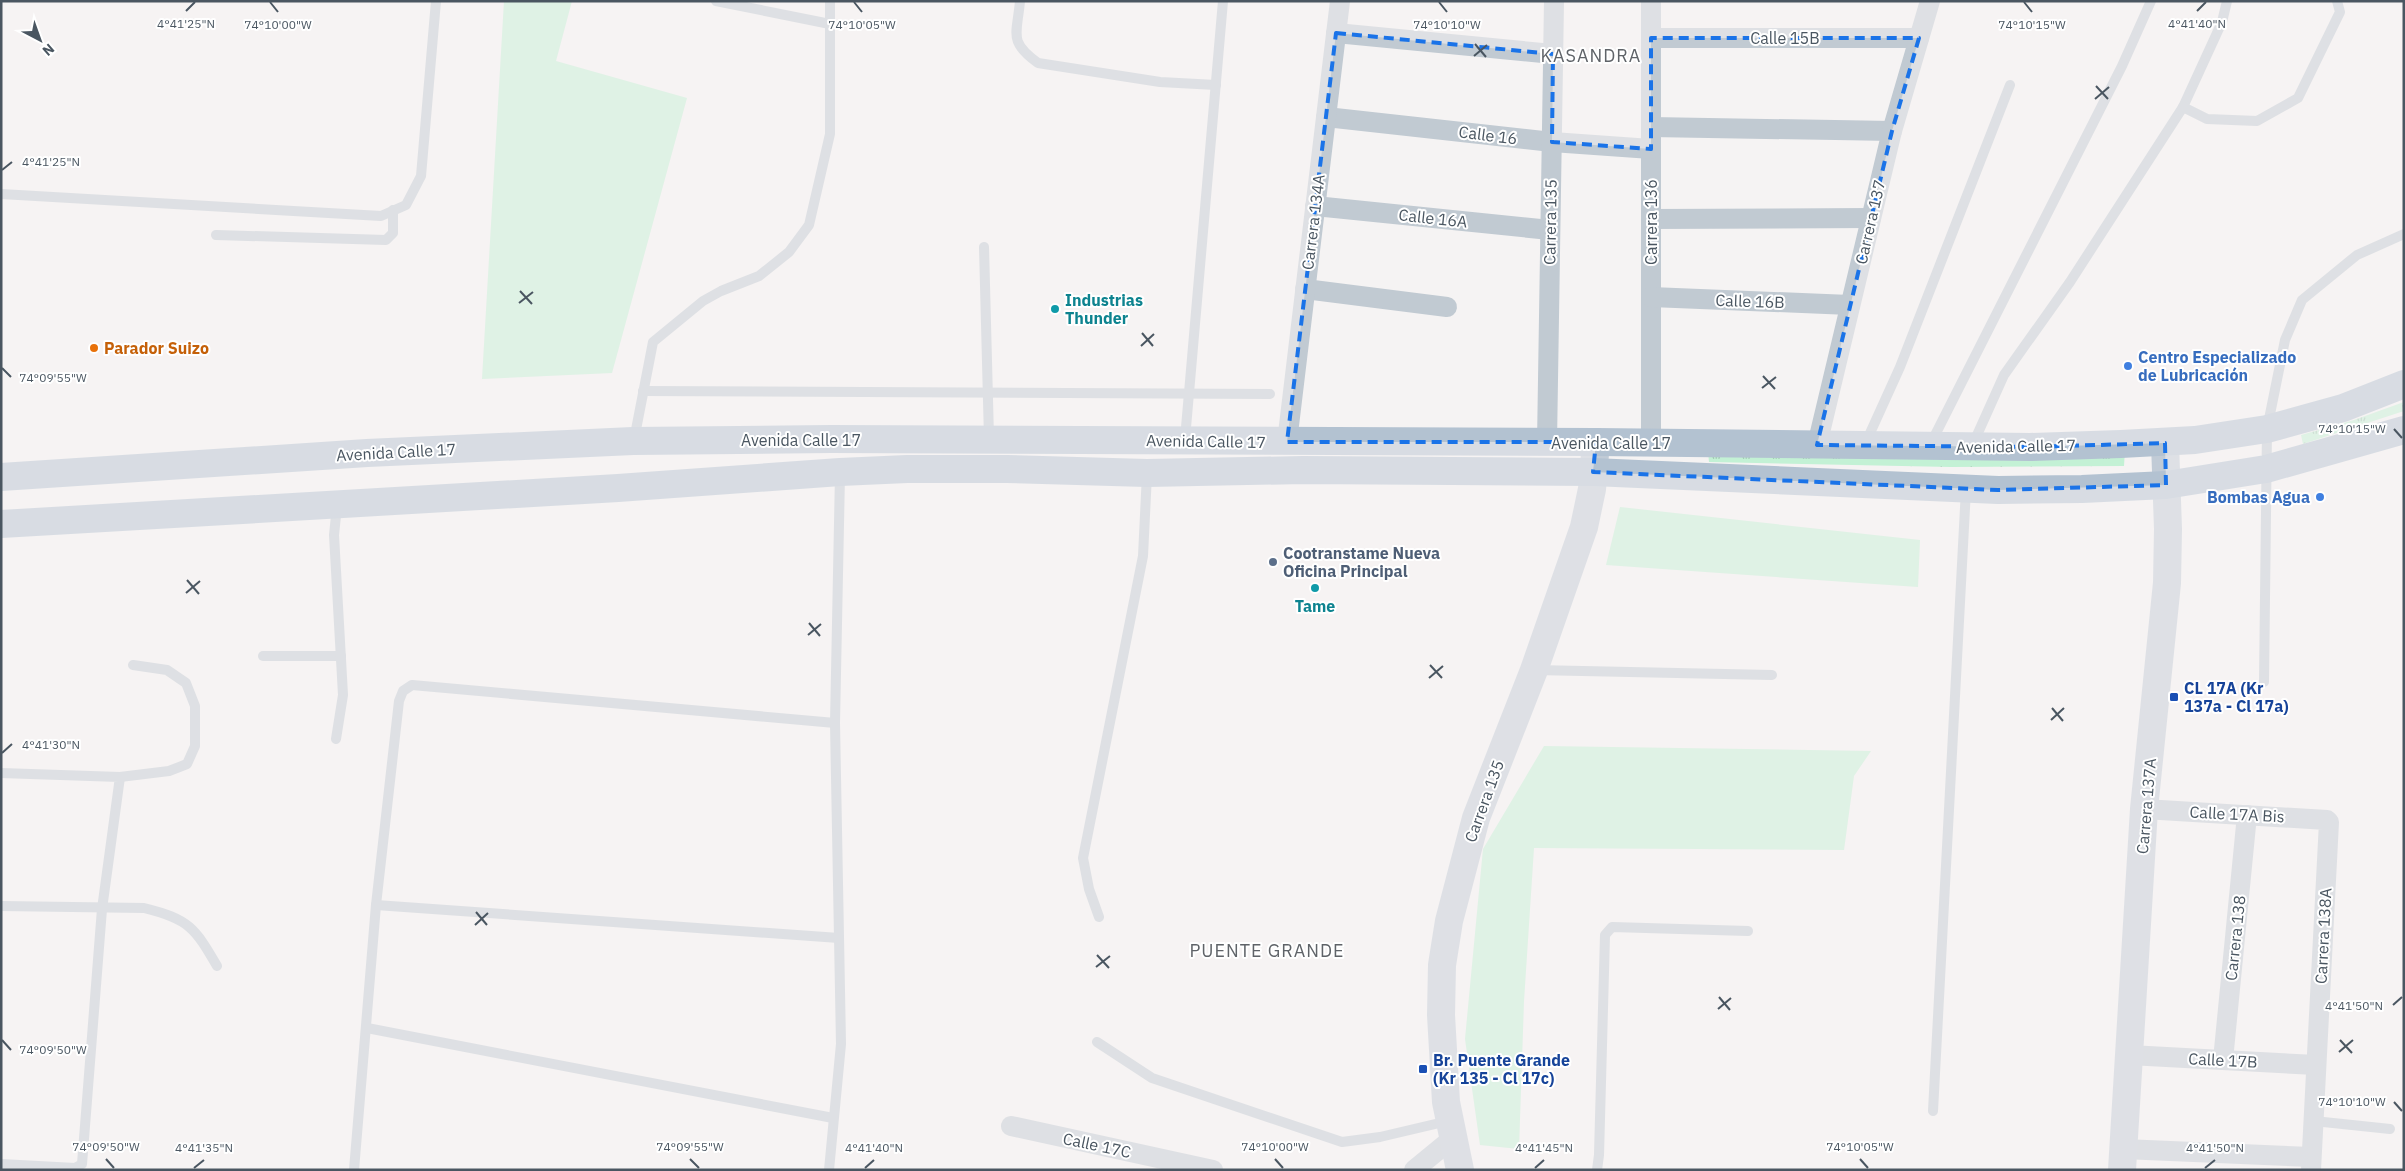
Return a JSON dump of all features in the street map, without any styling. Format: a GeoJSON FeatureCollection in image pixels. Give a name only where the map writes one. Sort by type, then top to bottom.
{"type":"FeatureCollection","features":[{"type":"Feature","properties":{"kind":"main road","name":"Avenida Calle 17"},"geometry":{"type":"LineString","coordinates":[[1,476],[367,453],[634,441],[1185,440],[1287,442],[1596,442],[1929,447],[2165,443],[2225,437],[2267,429],[2343,408],[2404,384]]}},
{"type":"Feature","properties":{"kind":"main road","name":"Avenida Calle 17"},"geometry":{"type":"LineString","coordinates":[[1,524],[337,505],[840,472],[1007,469],[1147,473],[1304,470],[1593,472],[1966,488],[2082,489],[2166,485],[2266,469],[2403,435]]}},
{"type":"Feature","properties":{"kind":"street","name":"Carrera 134A"},"geometry":{"type":"LineString","coordinates":[[1287,442],[1340,1]]}},
{"type":"Feature","properties":{"kind":"street","name":"Carrera 135"},"geometry":{"type":"LineString","coordinates":[[1547,443],[1554,1]]}},
{"type":"Feature","properties":{"kind":"street","name":"Carrera 136"},"geometry":{"type":"LineString","coordinates":[[1651,1],[1651,443]]}},
{"type":"Feature","properties":{"kind":"street","name":"Carrera 137"},"geometry":{"type":"LineString","coordinates":[[1816,445],[1892,131],[1930,1]]}},
{"type":"Feature","properties":{"kind":"street"},"geometry":{"type":"LineString","coordinates":[[1336,33],[1553,54]]}},
{"type":"Feature","properties":{"kind":"street","name":"Calle 15B"},"geometry":{"type":"LineString","coordinates":[[1651,38],[1919,38]]}},
{"type":"Feature","properties":{"kind":"street","name":"Calle 16"},"geometry":{"type":"LineString","coordinates":[[1326,117],[1552,142],[1651,150]]}},
{"type":"Feature","properties":{"kind":"street"},"geometry":{"type":"LineString","coordinates":[[1651,126],[1892,131]]}},
{"type":"Feature","properties":{"kind":"street","name":"Calle 16A"},"geometry":{"type":"LineString","coordinates":[[1315,206],[1550,230]]}},
{"type":"Feature","properties":{"kind":"street"},"geometry":{"type":"LineString","coordinates":[[1651,219],[1871,218]]}},
{"type":"Feature","properties":{"kind":"street"},"geometry":{"type":"LineString","coordinates":[[1305,289],[1447,307]]}},
{"type":"Feature","properties":{"kind":"street","name":"Calle 16B"},"geometry":{"type":"LineString","coordinates":[[1651,297],[1850,305]]}},
{"type":"Feature","properties":{"kind":"street","name":"Carrera 135"},"geometry":{"type":"LineString","coordinates":[[1460,1170],[1446,1102],[1441,1014],[1442,965],[1449,921],[1476,818],[1534,670],[1584,527],[1592,489],[1596,442]]}},
{"type":"Feature","properties":{"kind":"street","name":"Carrera 137A"},"geometry":{"type":"LineString","coordinates":[[2123,1159],[2144,808],[2167,583],[2165,443]]}},
{"type":"Feature","properties":{"kind":"street","name":"Calle 17A Bis"},"geometry":{"type":"LineString","coordinates":[[2144,808],[2327,820],[2329,822]]}},
{"type":"Feature","properties":{"kind":"street","name":"Carrera 138"},"geometry":{"type":"LineString","coordinates":[[2223,1060],[2247,815]]}},
{"type":"Feature","properties":{"kind":"street","name":"Carrera 138A"},"geometry":{"type":"LineString","coordinates":[[2311,1163],[2329,822]]}},
{"type":"Feature","properties":{"kind":"street","name":"Calle 17B"},"geometry":{"type":"LineString","coordinates":[[2129,1055],[2316,1066]]}},
{"type":"Feature","properties":{"kind":"street","name":"Calle 17C"},"geometry":{"type":"LineString","coordinates":[[1011,1126],[1187,1167],[1213,1170]]}},
{"type":"Feature","properties":{"kind":"street"},"geometry":{"type":"LineString","coordinates":[[1414,1170],[1451,1129]]}},
{"type":"Feature","properties":{"kind":"street"},"geometry":{"type":"LineString","coordinates":[[2123,1159],[2311,1163]]}},
{"type":"Feature","properties":{"kind":"lane"},"geometry":{"type":"LineString","coordinates":[[1,194],[381,216],[406,204],[421,176],[436,1]]}},
{"type":"Feature","properties":{"kind":"lane"},"geometry":{"type":"LineString","coordinates":[[716,1],[830,24]]}},
{"type":"Feature","properties":{"kind":"lane"},"geometry":{"type":"LineString","coordinates":[[634,441],[653,342],[703,301],[721,290],[759,276],[789,252],[809,225],[830,134],[830,1]]}},
{"type":"Feature","properties":{"kind":"lane"},"geometry":{"type":"LineString","coordinates":[[1020,1],[1016,42],[1022,51],[1038,63],[1160,82],[1216,84]]}},
{"type":"Feature","properties":{"kind":"lane"},"geometry":{"type":"LineString","coordinates":[[1185,440],[1224,1]]}},
{"type":"Feature","properties":{"kind":"lane"},"geometry":{"type":"LineString","coordinates":[[1929,447],[2122,66],[2151,1]]}},
{"type":"Feature","properties":{"kind":"lane"},"geometry":{"type":"LineString","coordinates":[[1972,447],[2004,375],[2070,282],[2183,107],[2222,22],[2227,1]]}},
{"type":"Feature","properties":{"kind":"lane"},"geometry":{"type":"LineString","coordinates":[[2183,107],[2207,119],[2257,121],[2298,98],[2340,12],[2337,1]]}},
{"type":"Feature","properties":{"kind":"lane"},"geometry":{"type":"LineString","coordinates":[[1864,446],[1900,367],[2010,85]]}},
{"type":"Feature","properties":{"kind":"lane"},"geometry":{"type":"LineString","coordinates":[[216,235],[386,240],[392,233],[394,210]]}},
{"type":"Feature","properties":{"kind":"lane"},"geometry":{"type":"LineString","coordinates":[[2264,682],[2267,429],[2284,340],[2302,300],[2357,256],[2404,234]]}},
{"type":"Feature","properties":{"kind":"lane"},"geometry":{"type":"LineString","coordinates":[[984,247],[990,440]]}},
{"type":"Feature","properties":{"kind":"lane"},"geometry":{"type":"LineString","coordinates":[[643,391],[1270,394]]}},
{"type":"Feature","properties":{"kind":"lane"},"geometry":{"type":"LineString","coordinates":[[829,1170],[841,1044],[835,723],[840,472]]}},
{"type":"Feature","properties":{"kind":"lane"},"geometry":{"type":"LineString","coordinates":[[1099,917],[1089,889],[1083,858],[1144,556],[1147,473]]}},
{"type":"Feature","properties":{"kind":"lane"},"geometry":{"type":"LineString","coordinates":[[1934,1111],[1966,488]]}},
{"type":"Feature","properties":{"kind":"lane"},"geometry":{"type":"LineString","coordinates":[[336,740],[344,696],[334,536],[337,505]]}},
{"type":"Feature","properties":{"kind":"lane"},"geometry":{"type":"LineString","coordinates":[[263,656],[341,656]]}},
{"type":"Feature","properties":{"kind":"lane"},"geometry":{"type":"LineString","coordinates":[[1,773],[120,777],[170,771],[187,764],[196,746],[195,706],[186,683],[166,670],[133,665]]}},
{"type":"Feature","properties":{"kind":"lane"},"geometry":{"type":"LineString","coordinates":[[1534,670],[1772,675]]}},
{"type":"Feature","properties":{"kind":"lane"},"geometry":{"type":"LineString","coordinates":[[354,1170],[376,904],[399,701],[403,691],[412,685],[835,723]]}},
{"type":"Feature","properties":{"kind":"lane"},"geometry":{"type":"LineString","coordinates":[[1,1164],[75,1168],[82,1164],[102,909],[120,777]]}},
{"type":"Feature","properties":{"kind":"lane"},"geometry":{"type":"LineString","coordinates":[[376,904],[839,938]]}},
{"type":"Feature","properties":{"kind":"lane"},"geometry":{"type":"LineString","coordinates":[[1,906],[102,909],[144,908],[166,914],[188,924],[200,937],[217,966]]}},
{"type":"Feature","properties":{"kind":"lane"},"geometry":{"type":"LineString","coordinates":[[1597,1170],[1605,935],[1608,930],[1612,927],[1748,931]]}},
{"type":"Feature","properties":{"kind":"lane"},"geometry":{"type":"LineString","coordinates":[[367,1028],[833,1118]]}},
{"type":"Feature","properties":{"kind":"lane"},"geometry":{"type":"LineString","coordinates":[[1097,1042],[1152,1078],[1342,1142],[1451,1129]]}},
{"type":"Feature","properties":{"kind":"lane"},"geometry":{"type":"LineString","coordinates":[[2314,1121],[2390,1129]]}},
{"type":"Feature","properties":{"kind":"highlighted area"},"geometry":{"type":"Polygon","coordinates":[[[1336,33],[1553,54],[1552,142],[1651,149],[1651,38],[1919,38],[1892,131],[1817,445],[2030,447],[2165,443],[2166,485],[1998,490],[1593,472],[1596,442],[1287,442],[1336,33]]]}},
{"type":"Feature","properties":{"kind":"green space"},"geometry":{"type":"Polygon","coordinates":[[[504,1],[572,1],[556,61],[687,98],[612,373],[482,379],[504,1]]]}},
{"type":"Feature","properties":{"kind":"green space"},"geometry":{"type":"Polygon","coordinates":[[[2404,402],[2404,411],[2303,444],[2301,435],[2354,420],[2404,402]]]}},
{"type":"Feature","properties":{"kind":"green space"},"geometry":{"type":"Polygon","coordinates":[[[2125,450],[2124,466],[1951,467],[1709,462],[1708,452],[2125,450]]]}},
{"type":"Feature","properties":{"kind":"green space"},"geometry":{"type":"Polygon","coordinates":[[[1620,507],[1920,540],[1918,587],[1606,565],[1620,507]]]}},
{"type":"Feature","properties":{"kind":"green space"},"geometry":{"type":"Polygon","coordinates":[[[1544,746],[1871,751],[1854,776],[1844,850],[1534,848],[1524,1001],[1519,1149],[1480,1145],[1465,1039],[1483,849],[1544,746]]]}},
{"type":"Feature","properties":{"kind":"place","name":"Industrias Thunder"},"geometry":{"type":"Point","coordinates":[1055,309]}},
{"type":"Feature","properties":{"kind":"place","name":"Parador Suizo"},"geometry":{"type":"Point","coordinates":[94,348]}},
{"type":"Feature","properties":{"kind":"place","name":"Centro Especializado de Lubricación"},"geometry":{"type":"Point","coordinates":[2128,366]}},
{"type":"Feature","properties":{"kind":"place","name":"Bombas Agua"},"geometry":{"type":"Point","coordinates":[2320,497]}},
{"type":"Feature","properties":{"kind":"place","name":"Cootranstame Nueva Oficina Principal"},"geometry":{"type":"Point","coordinates":[1273,562]}},
{"type":"Feature","properties":{"kind":"place","name":"Tame"},"geometry":{"type":"Point","coordinates":[1315,588]}},
{"type":"Feature","properties":{"kind":"place","name":"CL 17A (Kr 137a - Cl 17a)"},"geometry":{"type":"Point","coordinates":[2174,697]}},
{"type":"Feature","properties":{"kind":"place","name":"Br. Puente Grande (Kr 135 - Cl 17c)"},"geometry":{"type":"Point","coordinates":[1423,1069]}},
{"type":"Feature","properties":{"kind":"district","name":"KASANDRA"},"geometry":{"type":"Point","coordinates":[1591,55]}},
{"type":"Feature","properties":{"kind":"district","name":"PUENTE GRANDE"},"geometry":{"type":"Point","coordinates":[1267,950]}}]}
